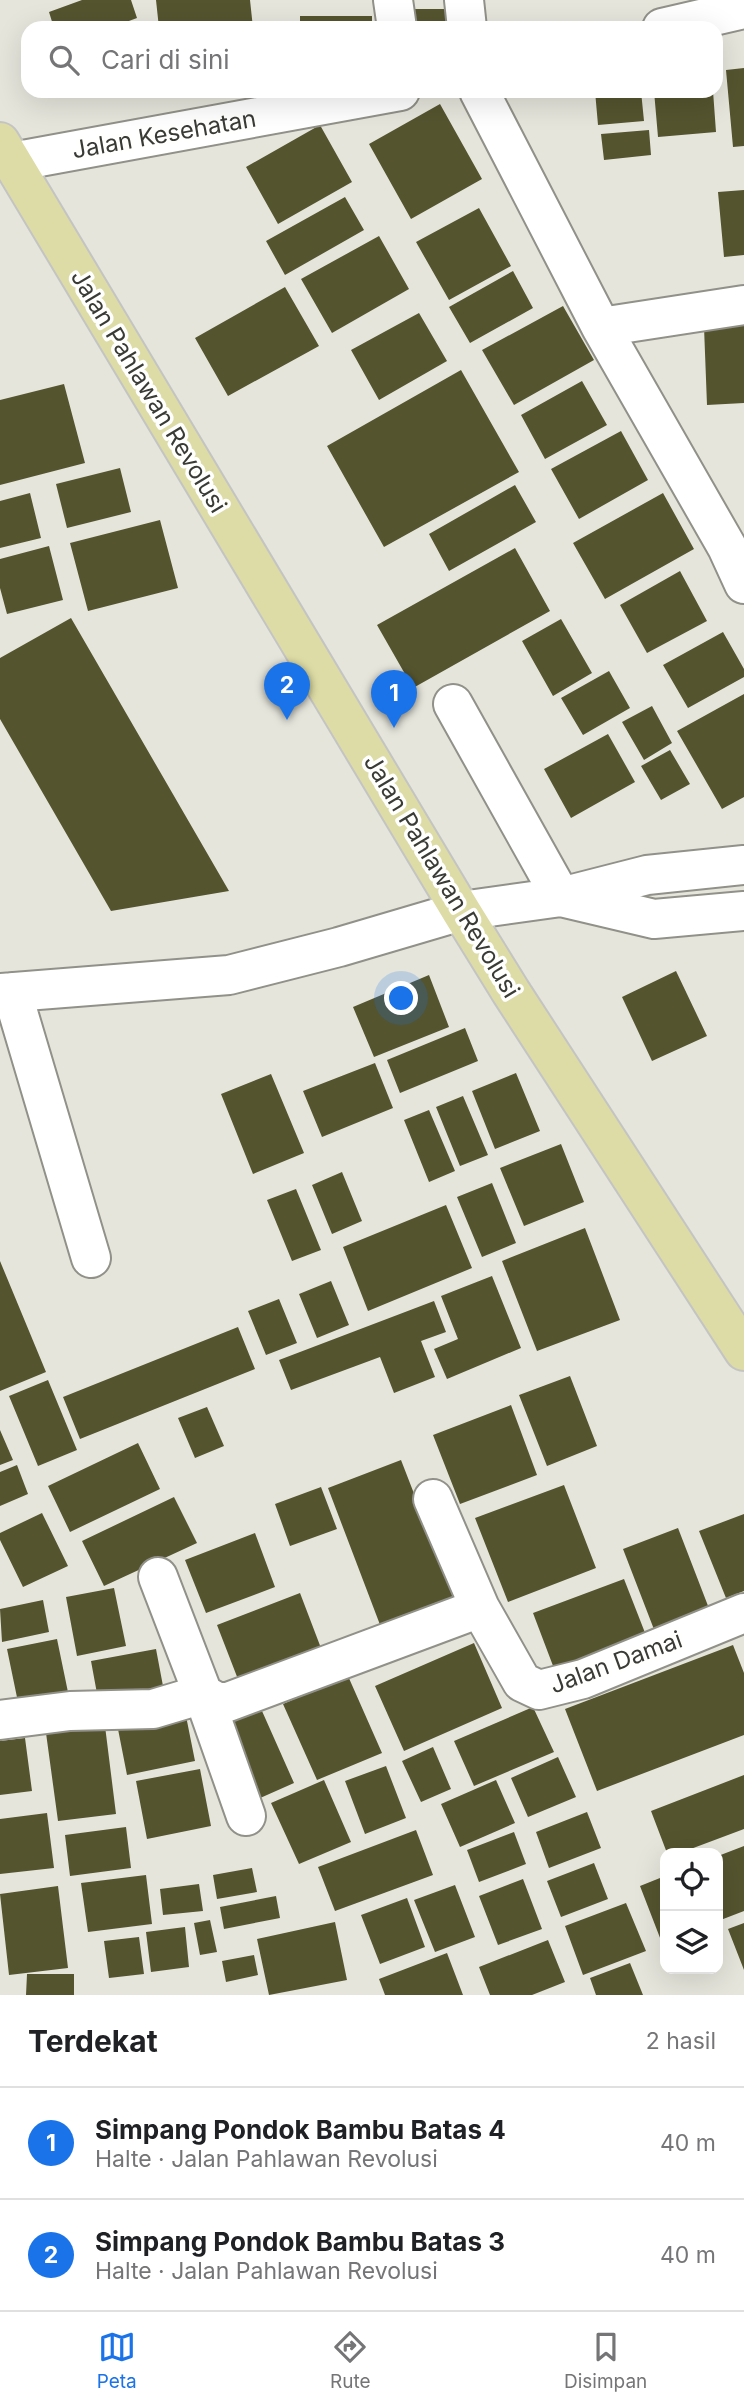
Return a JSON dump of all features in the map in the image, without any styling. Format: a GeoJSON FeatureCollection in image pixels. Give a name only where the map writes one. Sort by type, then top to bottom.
{"type":"FeatureCollection","features":[{"type":"Feature","properties":{"kind":"main road","name":"Jalan Pahlawan Revolusi"},"geometry":{"type":"LineString","coordinates":[[6,152],[461,911],[744,1351]]}},
{"type":"Feature","properties":{"kind":"street"},"geometry":{"type":"LineString","coordinates":[[393,0],[396,21]]}},
{"type":"Feature","properties":{"kind":"street"},"geometry":{"type":"LineString","coordinates":[[464,0],[466,21]]}},
{"type":"Feature","properties":{"kind":"street"},"geometry":{"type":"LineString","coordinates":[[692,21],[744,9]]}},
{"type":"Feature","properties":{"kind":"street","name":"Jalan Kesehatan"},"geometry":{"type":"LineString","coordinates":[[6,152],[355,98]]}},
{"type":"Feature","properties":{"kind":"street"},"geometry":{"type":"LineString","coordinates":[[483,98],[601,327],[736,546],[744,584]]}},
{"type":"Feature","properties":{"kind":"street"},"geometry":{"type":"LineString","coordinates":[[601,327],[744,304]]}},
{"type":"Feature","properties":{"kind":"street"},"geometry":{"type":"LineString","coordinates":[[453,704],[561,897],[654,919],[744,911]]}},
{"type":"Feature","properties":{"kind":"street"},"geometry":{"type":"LineString","coordinates":[[91,1258],[6,992],[229,975],[339,947],[461,911],[561,897],[647,875],[744,865]]}},
{"type":"Feature","properties":{"kind":"street","name":"Jalan Damai"},"geometry":{"type":"LineString","coordinates":[[433,1499],[480,1608],[522,1682],[539,1690],[583,1679],[744,1613]]}},
{"type":"Feature","properties":{"kind":"street"},"geometry":{"type":"LineString","coordinates":[[158,1577],[246,1816]]}},
{"type":"Feature","properties":{"kind":"street"},"geometry":{"type":"LineString","coordinates":[[0,1720],[70,1711],[153,1709],[203,1694],[218,1702],[228,1702],[480,1608]]}},
{"type":"Feature","properties":{"kind":"building"},"geometry":{"type":"Polygon","coordinates":[[[82,0],[131,0],[137,18],[129,21],[52,21],[49,12],[82,0]]]}},
{"type":"Feature","properties":{"kind":"building"},"geometry":{"type":"Polygon","coordinates":[[[156,0],[250,0],[252,21],[158,21],[156,0]]]}},
{"type":"Feature","properties":{"kind":"building"},"geometry":{"type":"Polygon","coordinates":[[[404,9],[450,9],[450,21],[404,21],[404,9]]]}},
{"type":"Feature","properties":{"kind":"building"},"geometry":{"type":"Polygon","coordinates":[[[300,16],[372,16],[372,21],[300,21],[300,16]]]}},
{"type":"Feature","properties":{"kind":"building"},"geometry":{"type":"Polygon","coordinates":[[[744,68],[744,146],[733,147],[726,70],[744,68]]]}},
{"type":"Feature","properties":{"kind":"building"},"geometry":{"type":"Polygon","coordinates":[[[596,98],[642,98],[644,121],[598,125],[596,98]]]}},
{"type":"Feature","properties":{"kind":"building"},"geometry":{"type":"Polygon","coordinates":[[[655,98],[714,98],[716,132],[658,137],[655,98]]]}},
{"type":"Feature","properties":{"kind":"building"},"geometry":{"type":"Polygon","coordinates":[[[440,104],[482,179],[411,219],[369,144],[440,104]]]}},
{"type":"Feature","properties":{"kind":"building"},"geometry":{"type":"Polygon","coordinates":[[[320,125],[352,182],[278,224],[246,167],[320,125]]]}},
{"type":"Feature","properties":{"kind":"building"},"geometry":{"type":"Polygon","coordinates":[[[649,130],[651,155],[604,160],[601,134],[649,130]]]}},
{"type":"Feature","properties":{"kind":"building"},"geometry":{"type":"Polygon","coordinates":[[[744,190],[744,255],[724,257],[718,192],[744,190]]]}},
{"type":"Feature","properties":{"kind":"building"},"geometry":{"type":"Polygon","coordinates":[[[345,197],[364,230],[285,275],[266,241],[345,197]]]}},
{"type":"Feature","properties":{"kind":"building"},"geometry":{"type":"Polygon","coordinates":[[[479,208],[511,266],[449,300],[416,242],[479,208]]]}},
{"type":"Feature","properties":{"kind":"building"},"geometry":{"type":"Polygon","coordinates":[[[379,236],[409,289],[332,333],[301,279],[379,236]]]}},
{"type":"Feature","properties":{"kind":"building"},"geometry":{"type":"Polygon","coordinates":[[[513,271],[533,308],[470,343],[449,307],[513,271]]]}},
{"type":"Feature","properties":{"kind":"building"},"geometry":{"type":"Polygon","coordinates":[[[285,287],[319,346],[228,396],[195,338],[285,287]]]}},
{"type":"Feature","properties":{"kind":"building"},"geometry":{"type":"Polygon","coordinates":[[[563,306],[594,360],[514,405],[482,350],[563,306]]]}},
{"type":"Feature","properties":{"kind":"building"},"geometry":{"type":"Polygon","coordinates":[[[419,313],[447,361],[379,400],[351,350],[419,313]]]}},
{"type":"Feature","properties":{"kind":"building"},"geometry":{"type":"Polygon","coordinates":[[[744,325],[744,403],[707,405],[704,327],[744,325]]]}},
{"type":"Feature","properties":{"kind":"building"},"geometry":{"type":"Polygon","coordinates":[[[461,370],[519,472],[384,547],[327,446],[461,370]]]}},
{"type":"Feature","properties":{"kind":"building"},"geometry":{"type":"Polygon","coordinates":[[[582,381],[607,425],[545,459],[521,415],[582,381]]]}},
{"type":"Feature","properties":{"kind":"building"},"geometry":{"type":"Polygon","coordinates":[[[64,384],[85,463],[0,485],[0,400],[64,384]]]}},
{"type":"Feature","properties":{"kind":"building"},"geometry":{"type":"Polygon","coordinates":[[[621,431],[648,480],[579,519],[551,469],[621,431]]]}},
{"type":"Feature","properties":{"kind":"building"},"geometry":{"type":"Polygon","coordinates":[[[120,468],[131,512],[67,528],[56,484],[120,468]]]}},
{"type":"Feature","properties":{"kind":"building"},"geometry":{"type":"Polygon","coordinates":[[[515,485],[536,522],[449,571],[429,534],[515,485]]]}},
{"type":"Feature","properties":{"kind":"building"},"geometry":{"type":"Polygon","coordinates":[[[30,493],[41,538],[0,548],[0,501],[30,493]]]}},
{"type":"Feature","properties":{"kind":"building"},"geometry":{"type":"Polygon","coordinates":[[[663,493],[694,549],[605,599],[573,543],[663,493]]]}},
{"type":"Feature","properties":{"kind":"building"},"geometry":{"type":"Polygon","coordinates":[[[160,520],[178,588],[88,611],[70,543],[160,520]]]}},
{"type":"Feature","properties":{"kind":"building"},"geometry":{"type":"Polygon","coordinates":[[[49,546],[63,600],[7,614],[0,588],[0,559],[49,546]]]}},
{"type":"Feature","properties":{"kind":"building"},"geometry":{"type":"Polygon","coordinates":[[[515,548],[550,611],[413,688],[377,625],[515,548]]]}},
{"type":"Feature","properties":{"kind":"building"},"geometry":{"type":"Polygon","coordinates":[[[680,571],[707,621],[647,653],[620,605],[680,571]]]}},
{"type":"Feature","properties":{"kind":"building"},"geometry":{"type":"Polygon","coordinates":[[[71,618],[229,891],[111,911],[0,719],[0,658],[71,618]]]}},
{"type":"Feature","properties":{"kind":"building"},"geometry":{"type":"Polygon","coordinates":[[[561,619],[592,673],[553,696],[522,641],[561,619]]]}},
{"type":"Feature","properties":{"kind":"building"},"geometry":{"type":"Polygon","coordinates":[[[723,632],[744,669],[744,677],[688,708],[663,665],[723,632]]]}},
{"type":"Feature","properties":{"kind":"building"},"geometry":{"type":"Polygon","coordinates":[[[609,671],[630,708],[583,735],[561,698],[609,671]]]}},
{"type":"Feature","properties":{"kind":"building"},"geometry":{"type":"Polygon","coordinates":[[[744,694],[744,797],[722,809],[677,731],[744,694]]]}},
{"type":"Feature","properties":{"kind":"building"},"geometry":{"type":"Polygon","coordinates":[[[652,706],[672,743],[644,760],[622,722],[652,706]]]}},
{"type":"Feature","properties":{"kind":"building"},"geometry":{"type":"Polygon","coordinates":[[[608,734],[635,782],[571,818],[544,769],[608,734]]]}},
{"type":"Feature","properties":{"kind":"building"},"geometry":{"type":"Polygon","coordinates":[[[670,750],[690,784],[661,800],[641,766],[670,750]]]}},
{"type":"Feature","properties":{"kind":"building"},"geometry":{"type":"Polygon","coordinates":[[[676,971],[707,1036],[652,1061],[622,997],[676,971]]]}},
{"type":"Feature","properties":{"kind":"building"},"geometry":{"type":"Polygon","coordinates":[[[429,975],[449,1027],[374,1057],[353,1007],[429,975]]]}},
{"type":"Feature","properties":{"kind":"building"},"geometry":{"type":"Polygon","coordinates":[[[465,1028],[478,1061],[400,1093],[387,1060],[465,1028]]]}},
{"type":"Feature","properties":{"kind":"building"},"geometry":{"type":"Polygon","coordinates":[[[375,1063],[393,1108],[322,1137],[303,1091],[375,1063]]]}},
{"type":"Feature","properties":{"kind":"building"},"geometry":{"type":"Polygon","coordinates":[[[516,1073],[540,1131],[495,1149],[472,1091],[516,1073]]]}},
{"type":"Feature","properties":{"kind":"building"},"geometry":{"type":"Polygon","coordinates":[[[271,1074],[304,1153],[253,1174],[221,1094],[271,1074]]]}},
{"type":"Feature","properties":{"kind":"building"},"geometry":{"type":"Polygon","coordinates":[[[463,1096],[488,1155],[460,1166],[436,1107],[463,1096]]]}},
{"type":"Feature","properties":{"kind":"building"},"geometry":{"type":"Polygon","coordinates":[[[429,1110],[455,1171],[429,1182],[404,1120],[429,1110]]]}},
{"type":"Feature","properties":{"kind":"building"},"geometry":{"type":"Polygon","coordinates":[[[561,1144],[584,1202],[524,1226],[500,1168],[561,1144]]]}},
{"type":"Feature","properties":{"kind":"building"},"geometry":{"type":"Polygon","coordinates":[[[342,1172],[362,1221],[332,1234],[312,1185],[342,1172]]]}},
{"type":"Feature","properties":{"kind":"building"},"geometry":{"type":"Polygon","coordinates":[[[492,1183],[516,1243],[482,1257],[457,1197],[492,1183]]]}},
{"type":"Feature","properties":{"kind":"building"},"geometry":{"type":"Polygon","coordinates":[[[296,1189],[321,1250],[292,1261],[267,1200],[296,1189]]]}},
{"type":"Feature","properties":{"kind":"building"},"geometry":{"type":"Polygon","coordinates":[[[446,1205],[472,1268],[368,1311],[343,1247],[446,1205]]]}},
{"type":"Feature","properties":{"kind":"building"},"geometry":{"type":"Polygon","coordinates":[[[585,1228],[620,1320],[537,1351],[502,1261],[585,1228]]]}},
{"type":"Feature","properties":{"kind":"building"},"geometry":{"type":"Polygon","coordinates":[[[0,1261],[46,1372],[0,1391],[0,1261]]]}},
{"type":"Feature","properties":{"kind":"building"},"geometry":{"type":"Polygon","coordinates":[[[492,1276],[521,1348],[447,1379],[434,1349],[458,1339],[441,1296],[492,1276]]]}},
{"type":"Feature","properties":{"kind":"building"},"geometry":{"type":"Polygon","coordinates":[[[331,1281],[349,1325],[317,1338],[299,1294],[331,1281]]]}},
{"type":"Feature","properties":{"kind":"building"},"geometry":{"type":"Polygon","coordinates":[[[279,1299],[297,1343],[266,1355],[248,1311],[279,1299]]]}},
{"type":"Feature","properties":{"kind":"building"},"geometry":{"type":"Polygon","coordinates":[[[434,1301],[446,1332],[421,1341],[435,1377],[394,1393],[380,1357],[291,1390],[279,1360],[434,1301]]]}},
{"type":"Feature","properties":{"kind":"building"},"geometry":{"type":"Polygon","coordinates":[[[238,1327],[255,1369],[80,1439],[63,1397],[238,1327]]]}},
{"type":"Feature","properties":{"kind":"building"},"geometry":{"type":"Polygon","coordinates":[[[570,1376],[597,1446],[547,1466],[519,1395],[570,1376]]]}},
{"type":"Feature","properties":{"kind":"building"},"geometry":{"type":"Polygon","coordinates":[[[48,1380],[77,1450],[38,1466],[9,1396],[48,1380]]]}},
{"type":"Feature","properties":{"kind":"building"},"geometry":{"type":"Polygon","coordinates":[[[511,1405],[537,1475],[460,1504],[433,1435],[511,1405]]]}},
{"type":"Feature","properties":{"kind":"building"},"geometry":{"type":"Polygon","coordinates":[[[207,1407],[224,1446],[195,1458],[178,1418],[207,1407]]]}},
{"type":"Feature","properties":{"kind":"building"},"geometry":{"type":"Polygon","coordinates":[[[0,1430],[13,1460],[0,1465],[0,1430]]]}},
{"type":"Feature","properties":{"kind":"building"},"geometry":{"type":"Polygon","coordinates":[[[138,1443],[160,1489],[70,1532],[48,1486],[138,1443]]]}},
{"type":"Feature","properties":{"kind":"building"},"geometry":{"type":"Polygon","coordinates":[[[401,1460],[456,1602],[382,1630],[328,1488],[401,1460]]]}},
{"type":"Feature","properties":{"kind":"building"},"geometry":{"type":"Polygon","coordinates":[[[17,1465],[28,1494],[0,1506],[0,1472],[17,1465]]]}},
{"type":"Feature","properties":{"kind":"building"},"geometry":{"type":"Polygon","coordinates":[[[564,1485],[596,1568],[508,1602],[475,1518],[564,1485]]]}},
{"type":"Feature","properties":{"kind":"building"},"geometry":{"type":"Polygon","coordinates":[[[321,1487],[337,1529],[290,1546],[275,1504],[321,1487]]]}},
{"type":"Feature","properties":{"kind":"building"},"geometry":{"type":"Polygon","coordinates":[[[174,1497],[197,1543],[104,1586],[82,1541],[174,1497]]]}},
{"type":"Feature","properties":{"kind":"building"},"geometry":{"type":"Polygon","coordinates":[[[42,1513],[68,1566],[23,1587],[0,1540],[0,1533],[42,1513]]]}},
{"type":"Feature","properties":{"kind":"building"},"geometry":{"type":"Polygon","coordinates":[[[744,1514],[744,1591],[726,1598],[699,1531],[744,1514]]]}},
{"type":"Feature","properties":{"kind":"building"},"geometry":{"type":"Polygon","coordinates":[[[678,1528],[710,1611],[655,1632],[623,1549],[678,1528]]]}},
{"type":"Feature","properties":{"kind":"building"},"geometry":{"type":"Polygon","coordinates":[[[255,1533],[275,1587],[206,1613],[185,1560],[255,1533]]]}},
{"type":"Feature","properties":{"kind":"building"},"geometry":{"type":"Polygon","coordinates":[[[624,1579],[649,1643],[558,1679],[533,1613],[624,1579]]]}},
{"type":"Feature","properties":{"kind":"building"},"geometry":{"type":"Polygon","coordinates":[[[114,1588],[126,1646],[77,1656],[66,1597],[114,1588]]]}},
{"type":"Feature","properties":{"kind":"building"},"geometry":{"type":"Polygon","coordinates":[[[300,1593],[324,1656],[241,1687],[217,1625],[300,1593]]]}},
{"type":"Feature","properties":{"kind":"building"},"geometry":{"type":"Polygon","coordinates":[[[43,1600],[49,1632],[2,1642],[0,1609],[43,1600]]]}},
{"type":"Feature","properties":{"kind":"building"},"geometry":{"type":"Polygon","coordinates":[[[57,1639],[69,1697],[19,1707],[7,1649],[57,1639]]]}},
{"type":"Feature","properties":{"kind":"building"},"geometry":{"type":"Polygon","coordinates":[[[474,1643],[502,1708],[404,1751],[375,1686],[474,1643]]]}},
{"type":"Feature","properties":{"kind":"building"},"geometry":{"type":"Polygon","coordinates":[[[733,1645],[744,1673],[744,1735],[597,1791],[565,1709],[733,1645]]]}},
{"type":"Feature","properties":{"kind":"building"},"geometry":{"type":"Polygon","coordinates":[[[156,1649],[163,1686],[98,1699],[91,1661],[156,1649]]]}},
{"type":"Feature","properties":{"kind":"building"},"geometry":{"type":"Polygon","coordinates":[[[348,1676],[382,1753],[317,1780],[283,1704],[348,1676]]]}},
{"type":"Feature","properties":{"kind":"building"},"geometry":{"type":"Polygon","coordinates":[[[258,1702],[294,1783],[249,1803],[213,1722],[258,1702]]]}},
{"type":"Feature","properties":{"kind":"building"},"geometry":{"type":"Polygon","coordinates":[[[533,1707],[554,1752],[474,1786],[454,1741],[533,1707]]]}},
{"type":"Feature","properties":{"kind":"building"},"geometry":{"type":"Polygon","coordinates":[[[185,1711],[195,1761],[127,1775],[117,1724],[185,1711]]]}},
{"type":"Feature","properties":{"kind":"building"},"geometry":{"type":"Polygon","coordinates":[[[105,1726],[116,1814],[58,1821],[46,1733],[105,1726]]]}},
{"type":"Feature","properties":{"kind":"building"},"geometry":{"type":"Polygon","coordinates":[[[25,1738],[32,1791],[0,1795],[0,1741],[25,1738]]]}},
{"type":"Feature","properties":{"kind":"building"},"geometry":{"type":"Polygon","coordinates":[[[433,1747],[451,1789],[421,1802],[402,1761],[433,1747]]]}},
{"type":"Feature","properties":{"kind":"building"},"geometry":{"type":"Polygon","coordinates":[[[558,1757],[576,1797],[528,1817],[511,1778],[558,1757]]]}},
{"type":"Feature","properties":{"kind":"building"},"geometry":{"type":"Polygon","coordinates":[[[386,1766],[406,1818],[365,1834],[345,1781],[386,1766]]]}},
{"type":"Feature","properties":{"kind":"building"},"geometry":{"type":"Polygon","coordinates":[[[200,1769],[211,1826],[147,1839],[136,1781],[200,1769]]]}},
{"type":"Feature","properties":{"kind":"building"},"geometry":{"type":"Polygon","coordinates":[[[744,1775],[744,1829],[693,1848],[665,1848],[651,1811],[744,1775]]]}},
{"type":"Feature","properties":{"kind":"building"},"geometry":{"type":"Polygon","coordinates":[[[324,1780],[351,1842],[299,1864],[271,1803],[324,1780]]]}},
{"type":"Feature","properties":{"kind":"building"},"geometry":{"type":"Polygon","coordinates":[[[496,1780],[515,1823],[460,1847],[441,1804],[496,1780]]]}},
{"type":"Feature","properties":{"kind":"building"},"geometry":{"type":"Polygon","coordinates":[[[587,1812],[601,1848],[549,1868],[536,1832],[587,1812]]]}},
{"type":"Feature","properties":{"kind":"building"},"geometry":{"type":"Polygon","coordinates":[[[47,1813],[54,1868],[0,1874],[0,1819],[47,1813]]]}},
{"type":"Feature","properties":{"kind":"building"},"geometry":{"type":"Polygon","coordinates":[[[126,1827],[131,1868],[70,1876],[65,1835],[126,1827]]]}},
{"type":"Feature","properties":{"kind":"building"},"geometry":{"type":"Polygon","coordinates":[[[416,1830],[433,1875],[335,1911],[318,1867],[416,1830]]]}},
{"type":"Feature","properties":{"kind":"building"},"geometry":{"type":"Polygon","coordinates":[[[514,1832],[526,1864],[479,1882],[467,1850],[514,1832]]]}},
{"type":"Feature","properties":{"kind":"building"},"geometry":{"type":"Polygon","coordinates":[[[744,1846],[744,1911],[723,1919],[723,1911],[723,1854],[744,1846]]]}},
{"type":"Feature","properties":{"kind":"building"},"geometry":{"type":"Polygon","coordinates":[[[594,1863],[608,1899],[561,1917],[547,1881],[594,1863]]]}},
{"type":"Feature","properties":{"kind":"building"},"geometry":{"type":"Polygon","coordinates":[[[252,1868],[257,1892],[217,1899],[213,1875],[252,1868]]]}},
{"type":"Feature","properties":{"kind":"building"},"geometry":{"type":"Polygon","coordinates":[[[146,1875],[152,1924],[88,1932],[81,1883],[146,1875]]]}},
{"type":"Feature","properties":{"kind":"building"},"geometry":{"type":"Polygon","coordinates":[[[660,1878],[660,1938],[640,1886],[660,1878]]]}},
{"type":"Feature","properties":{"kind":"building"},"geometry":{"type":"Polygon","coordinates":[[[523,1879],[542,1929],[498,1945],[479,1896],[523,1879]]]}},
{"type":"Feature","properties":{"kind":"building"},"geometry":{"type":"Polygon","coordinates":[[[199,1884],[203,1911],[163,1915],[160,1889],[199,1884]]]}},
{"type":"Feature","properties":{"kind":"building"},"geometry":{"type":"Polygon","coordinates":[[[455,1885],[475,1937],[435,1952],[414,1900],[455,1885]]]}},
{"type":"Feature","properties":{"kind":"building"},"geometry":{"type":"Polygon","coordinates":[[[58,1886],[68,1968],[9,1975],[0,1894],[58,1886]]]}},
{"type":"Feature","properties":{"kind":"building"},"geometry":{"type":"Polygon","coordinates":[[[276,1896],[280,1918],[224,1929],[220,1907],[276,1896]]]}},
{"type":"Feature","properties":{"kind":"building"},"geometry":{"type":"Polygon","coordinates":[[[407,1898],[425,1947],[380,1964],[361,1915],[407,1898]]]}},
{"type":"Feature","properties":{"kind":"building"},"geometry":{"type":"Polygon","coordinates":[[[626,1903],[646,1951],[583,1975],[565,1926],[626,1903]]]}},
{"type":"Feature","properties":{"kind":"building"},"geometry":{"type":"Polygon","coordinates":[[[210,1920],[217,1952],[200,1955],[194,1923],[210,1920]]]}},
{"type":"Feature","properties":{"kind":"building"},"geometry":{"type":"Polygon","coordinates":[[[335,1922],[347,1980],[269,1995],[257,1939],[335,1922]]]}},
{"type":"Feature","properties":{"kind":"building"},"geometry":{"type":"Polygon","coordinates":[[[744,1923],[744,1970],[728,1929],[744,1923]]]}},
{"type":"Feature","properties":{"kind":"building"},"geometry":{"type":"Polygon","coordinates":[[[185,1927],[189,1967],[151,1972],[146,1932],[185,1927]]]}},
{"type":"Feature","properties":{"kind":"building"},"geometry":{"type":"Polygon","coordinates":[[[139,1937],[144,1974],[109,1978],[104,1941],[139,1937]]]}},
{"type":"Feature","properties":{"kind":"building"},"geometry":{"type":"Polygon","coordinates":[[[548,1940],[565,1982],[532,1995],[490,1995],[479,1967],[548,1940]]]}},
{"type":"Feature","properties":{"kind":"building"},"geometry":{"type":"Polygon","coordinates":[[[447,1953],[463,1995],[385,1995],[379,1979],[447,1953]]]}},
{"type":"Feature","properties":{"kind":"building"},"geometry":{"type":"Polygon","coordinates":[[[254,1955],[258,1975],[226,1982],[222,1961],[254,1955]]]}},
{"type":"Feature","properties":{"kind":"building"},"geometry":{"type":"Polygon","coordinates":[[[630,1963],[643,1995],[596,1995],[590,1978],[630,1963]]]}},
{"type":"Feature","properties":{"kind":"building"},"geometry":{"type":"Polygon","coordinates":[[[27,1974],[74,1974],[74,1995],[26,1995],[27,1974]]]}},
{"type":"Feature","properties":{"kind":"place","name":"Simpang Pondok Bambu Batas 3"},"geometry":{"type":"Point","coordinates":[287,720]}},
{"type":"Feature","properties":{"kind":"place","name":"Simpang Pondok Bambu Batas 4"},"geometry":{"type":"Point","coordinates":[394,728]}}]}
